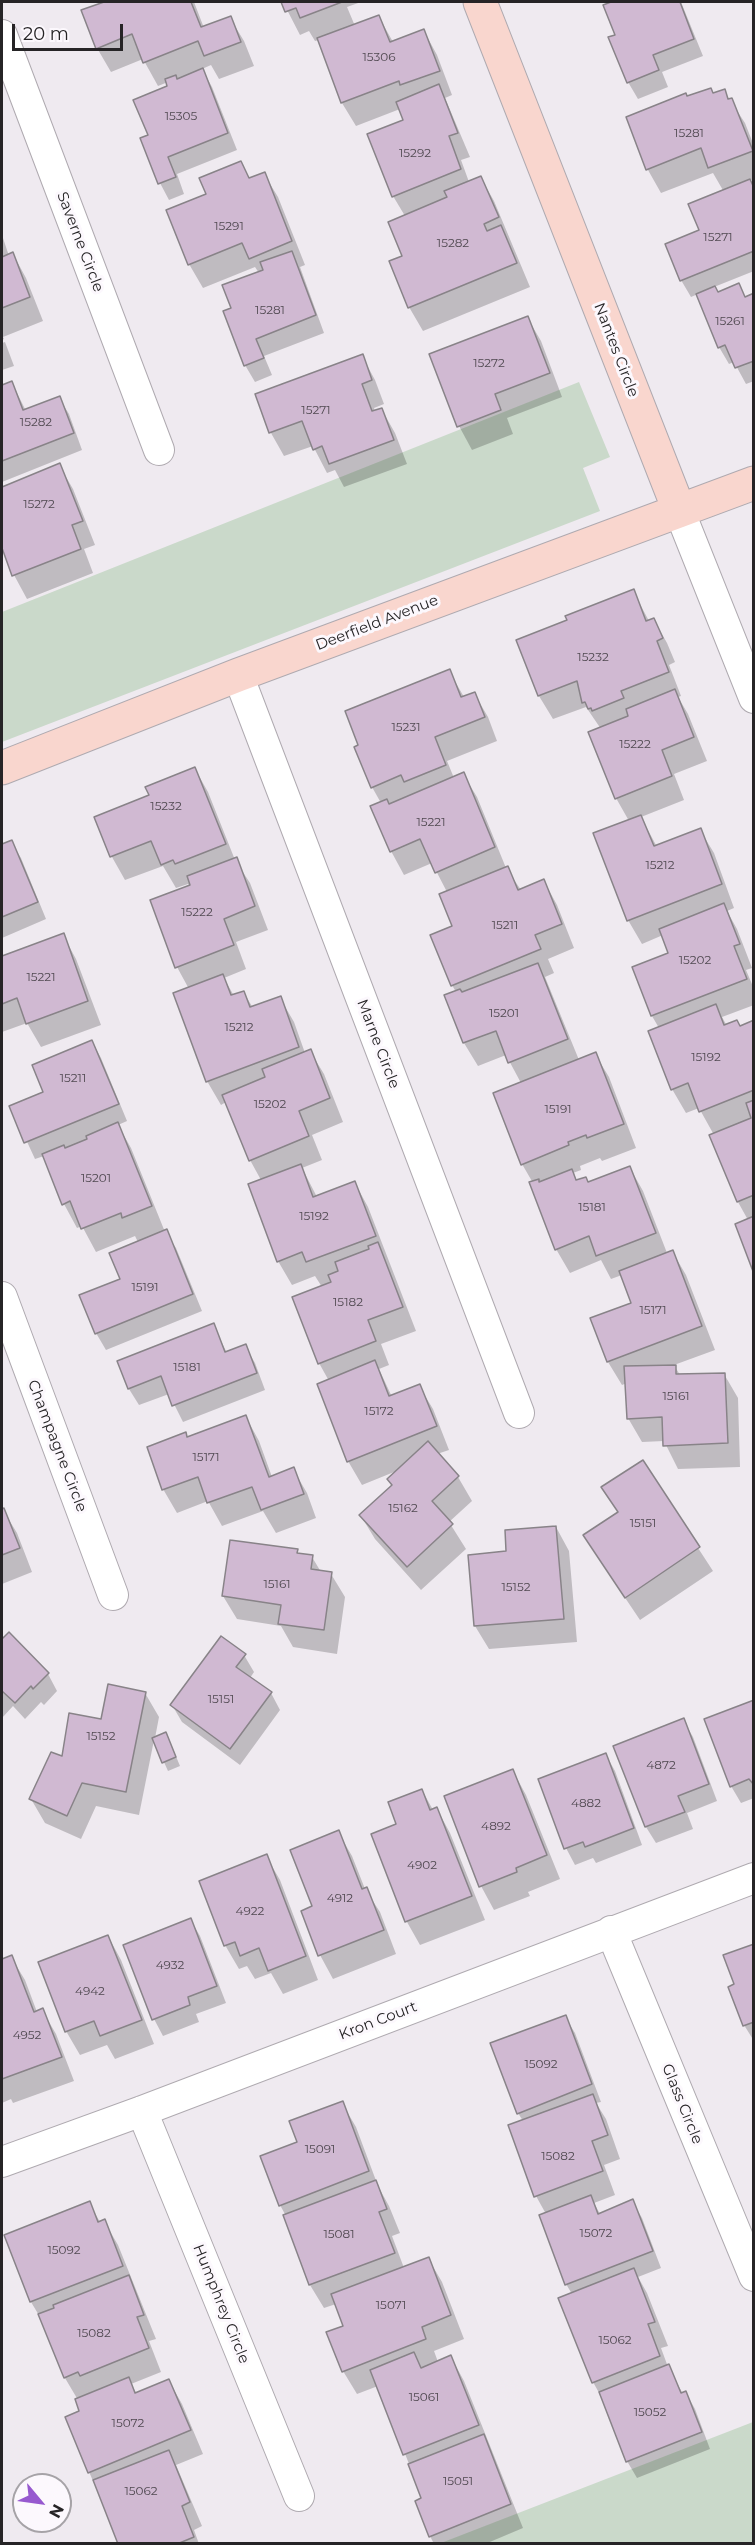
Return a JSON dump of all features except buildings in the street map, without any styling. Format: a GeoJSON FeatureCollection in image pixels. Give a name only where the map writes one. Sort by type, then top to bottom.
{"type":"FeatureCollection","features":[{"type":"Feature","properties":{"kind":"street","name":"Nantes Circle"},"geometry":{"type":"LineString","coordinates":[[480,2],[753,698]]}},
{"type":"Feature","properties":{"kind":"street","name":"Saverne Circle"},"geometry":{"type":"LineString","coordinates":[[2,34],[159,450]]}},
{"type":"Feature","properties":{"kind":"street","name":"Deerfield Avenue"},"geometry":{"type":"LineString","coordinates":[[2,768],[238,675],[753,483]]}},
{"type":"Feature","properties":{"kind":"street","name":"Marne Circle"},"geometry":{"type":"LineString","coordinates":[[238,675],[519,1413]]}},
{"type":"Feature","properties":{"kind":"street","name":"Champagne Circle"},"geometry":{"type":"LineString","coordinates":[[2,1297],[113,1595]]}},
{"type":"Feature","properties":{"kind":"street","name":"Kron Court"},"geometry":{"type":"LineString","coordinates":[[2,2162],[142,2111],[753,1878]]}},
{"type":"Feature","properties":{"kind":"street","name":"Glass Circle"},"geometry":{"type":"LineString","coordinates":[[611,1931],[753,2276]]}},
{"type":"Feature","properties":{"kind":"street","name":"Humphrey Circle"},"geometry":{"type":"LineString","coordinates":[[142,2111],[299,2496]]}},
{"type":"Feature","properties":{"kind":"green space"},"geometry":{"type":"Polygon","coordinates":[[[579,382],[610,457],[583,468],[600,511],[2,742],[2,612],[579,382]]]}},
{"type":"Feature","properties":{"kind":"green space"},"geometry":{"type":"Polygon","coordinates":[[[753,2422],[753,2543],[441,2543],[753,2422]]]}}]}
